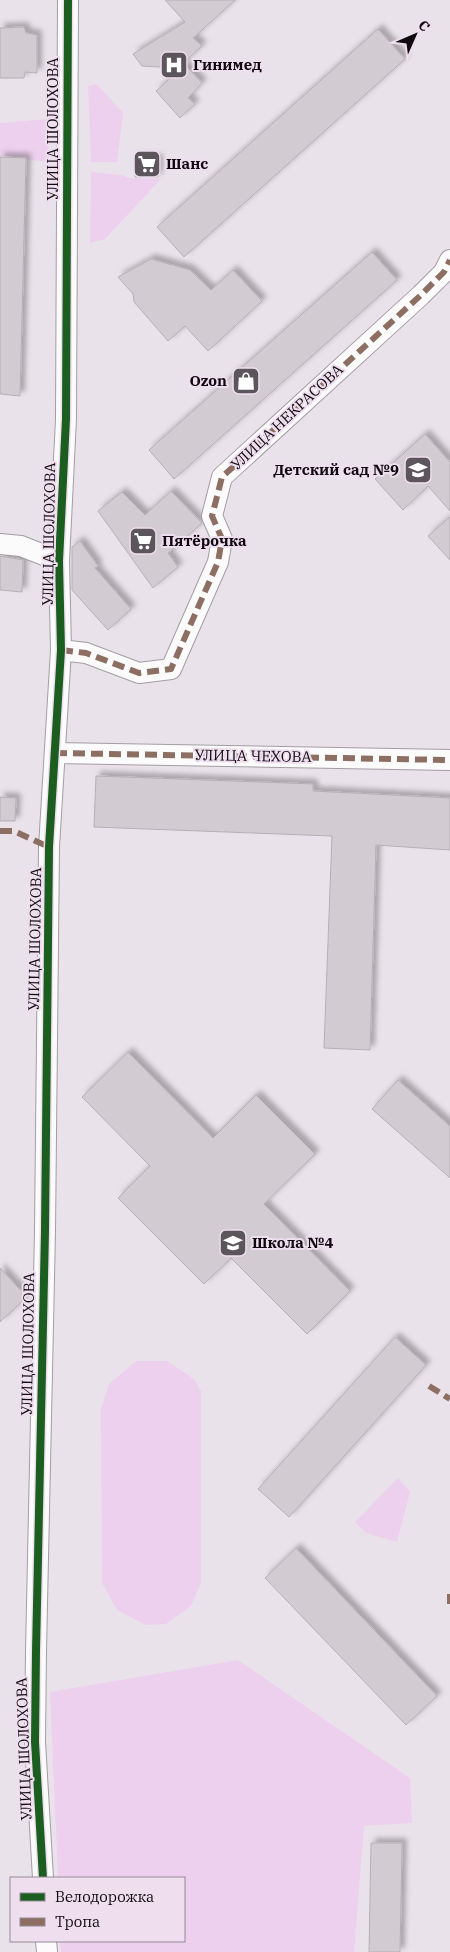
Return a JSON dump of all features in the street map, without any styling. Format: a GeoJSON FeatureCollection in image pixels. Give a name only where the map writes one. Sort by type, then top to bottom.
{"type":"FeatureCollection","features":[{"type":"Feature","properties":{"kind":"street","name":"УЛИЦА ШОЛОХОВА"},"geometry":{"type":"LineString","coordinates":[[43,1877],[35,1742],[36,1660],[45,1231],[50,847],[61,650],[59,561],[66,419],[68,0]]}},
{"type":"Feature","properties":{"kind":"street","name":"УЛИЦА НЕКРАСОВА"},"geometry":{"type":"LineString","coordinates":[[61,650],[86,653],[139,673],[171,669],[218,562],[222,539],[212,516],[222,477],[444,272],[450,260]]}},
{"type":"Feature","properties":{"kind":"street"},"geometry":{"type":"LineString","coordinates":[[0,544],[21,546],[59,561]]}},
{"type":"Feature","properties":{"kind":"street","name":"УЛИЦА ЧЕХОВА"},"geometry":{"type":"LineString","coordinates":[[55,753],[450,760]]}},
{"type":"Feature","properties":{"kind":"shaded area"},"geometry":{"type":"Polygon","coordinates":[[[97,84],[123,113],[117,162],[91,162],[88,86],[97,84]]]}},
{"type":"Feature","properties":{"kind":"shaded area"},"geometry":{"type":"Polygon","coordinates":[[[49,119],[48,162],[0,156],[0,123],[49,119]]]}},
{"type":"Feature","properties":{"kind":"shaded area"},"geometry":{"type":"Polygon","coordinates":[[[91,172],[122,175],[128,178],[161,179],[105,239],[90,243],[91,172]]]}},
{"type":"Feature","properties":{"kind":"shaded area"},"geometry":{"type":"Polygon","coordinates":[[[136,1361],[167,1361],[194,1379],[201,1391],[201,1583],[191,1606],[166,1624],[146,1625],[117,1610],[102,1583],[101,1409],[109,1384],[136,1361]]]}},
{"type":"Feature","properties":{"kind":"shaded area"},"geometry":{"type":"Polygon","coordinates":[[[398,1478],[410,1492],[397,1542],[366,1533],[355,1522],[398,1478]]]}},
{"type":"Feature","properties":{"kind":"shaded area"},"geometry":{"type":"Polygon","coordinates":[[[238,1660],[410,1778],[412,1823],[364,1826],[354,1952],[61,1952],[60,1942],[185,1942],[185,1877],[58,1877],[50,1692],[238,1660]]]}},
{"type":"Feature","properties":{"kind":"building"},"geometry":{"type":"Polygon","coordinates":[[[165,0],[235,0],[193,38],[202,46],[178,68],[142,66],[133,54],[185,22],[165,0]]]}},
{"type":"Feature","properties":{"kind":"building"},"geometry":{"type":"Polygon","coordinates":[[[24,27],[26,33],[37,35],[37,73],[25,72],[24,78],[0,78],[0,28],[24,27]]]}},
{"type":"Feature","properties":{"kind":"building"},"geometry":{"type":"Polygon","coordinates":[[[378,29],[405,59],[184,257],[157,227],[378,29]]]}},
{"type":"Feature","properties":{"kind":"building"},"geometry":{"type":"Polygon","coordinates":[[[185,65],[202,83],[188,98],[195,104],[180,118],[156,91],[185,65]]]}},
{"type":"Feature","properties":{"kind":"building"},"geometry":{"type":"Polygon","coordinates":[[[0,157],[26,158],[20,396],[0,394],[0,157]]]}},
{"type":"Feature","properties":{"kind":"building","name":"Шанс"},"geometry":{"type":"Polygon","coordinates":[[[136,158],[158,159],[158,177],[135,177],[136,158]]]}},
{"type":"Feature","properties":{"kind":"building"},"geometry":{"type":"Polygon","coordinates":[[[372,252],[397,280],[174,479],[149,450],[372,252]]]}},
{"type":"Feature","properties":{"kind":"building"},"geometry":{"type":"Polygon","coordinates":[[[151,259],[190,270],[211,290],[233,270],[262,301],[208,351],[185,326],[168,341],[134,302],[133,294],[118,277],[151,259]]]}},
{"type":"Feature","properties":{"kind":"building","name":"Детский сад №9"},"geometry":{"type":"Polygon","coordinates":[[[425,434],[450,462],[450,511],[428,486],[403,510],[375,479],[425,434]]]}},
{"type":"Feature","properties":{"kind":"building"},"geometry":{"type":"Polygon","coordinates":[[[171,491],[202,523],[168,553],[178,567],[153,588],[98,511],[122,492],[145,515],[171,491]]]}},
{"type":"Feature","properties":{"kind":"building"},"geometry":{"type":"Polygon","coordinates":[[[450,517],[450,560],[428,536],[450,517]]]}},
{"type":"Feature","properties":{"kind":"building"},"geometry":{"type":"Polygon","coordinates":[[[80,541],[98,566],[95,568],[131,609],[108,630],[72,590],[72,547],[80,541]]]}},
{"type":"Feature","properties":{"kind":"building"},"geometry":{"type":"Polygon","coordinates":[[[0,556],[23,560],[22,592],[0,590],[0,556]]]}},
{"type":"Feature","properties":{"kind":"building"},"geometry":{"type":"Polygon","coordinates":[[[96,776],[313,784],[313,791],[450,798],[450,850],[376,845],[370,1050],[324,1048],[332,836],[94,827],[96,776]]]}},
{"type":"Feature","properties":{"kind":"building"},"geometry":{"type":"Polygon","coordinates":[[[0,797],[16,798],[15,821],[0,821],[0,797]]]}},
{"type":"Feature","properties":{"kind":"building"},"geometry":{"type":"Polygon","coordinates":[[[128,1052],[213,1138],[256,1095],[315,1154],[264,1204],[350,1291],[307,1334],[231,1258],[204,1284],[118,1198],[150,1166],[82,1097],[128,1052]]]}},
{"type":"Feature","properties":{"kind":"building"},"geometry":{"type":"Polygon","coordinates":[[[398,1080],[450,1126],[450,1178],[372,1109],[398,1080]]]}},
{"type":"Feature","properties":{"kind":"building"},"geometry":{"type":"Polygon","coordinates":[[[0,1268],[27,1297],[0,1322],[0,1268]]]}},
{"type":"Feature","properties":{"kind":"building"},"geometry":{"type":"Polygon","coordinates":[[[395,1337],[426,1365],[289,1517],[258,1489],[395,1337]]]}},
{"type":"Feature","properties":{"kind":"building"},"geometry":{"type":"Polygon","coordinates":[[[296,1548],[437,1696],[406,1725],[265,1578],[296,1548]]]}},
{"type":"Feature","properties":{"kind":"building"},"geometry":{"type":"Polygon","coordinates":[[[371,1843],[402,1843],[400,1952],[369,1952],[371,1843]]]}},
{"type":"Feature","properties":{"kind":"marked path"},"geometry":{"type":"LineString","coordinates":[[61,650],[86,653],[139,673],[171,669],[218,562],[222,539],[212,516],[222,477],[421,295],[444,272],[450,260]]}},
{"type":"Feature","properties":{"kind":"marked path"},"geometry":{"type":"LineString","coordinates":[[55,753],[450,760]]}},
{"type":"Feature","properties":{"kind":"marked path"},"geometry":{"type":"LineString","coordinates":[[0,831],[14,831],[49,847]]}},
{"type":"Feature","properties":{"kind":"marked path"},"geometry":{"type":"LineString","coordinates":[[429,1386],[450,1399]]}},
{"type":"Feature","properties":{"kind":"marked path"},"geometry":{"type":"LineString","coordinates":[[450,1594],[450,1604]]}},
{"type":"Feature","properties":{"kind":"cycle path"},"geometry":{"type":"LineString","coordinates":[[43,1877],[35,1742],[36,1651],[45,1231],[49,847],[61,650],[59,561],[66,419],[68,0]]}},
{"type":"Feature","properties":{"kind":"place","name":"Гинимед"},"geometry":{"type":"Point","coordinates":[174,65]}},
{"type":"Feature","properties":{"kind":"place","name":"Шанс"},"geometry":{"type":"Point","coordinates":[147,164]}},
{"type":"Feature","properties":{"kind":"place","name":"Ozon"},"geometry":{"type":"Point","coordinates":[246,381]}},
{"type":"Feature","properties":{"kind":"place","name":"Детский сад №9"},"geometry":{"type":"Point","coordinates":[418,470]}},
{"type":"Feature","properties":{"kind":"place","name":"Пятёрочка"},"geometry":{"type":"Point","coordinates":[143,541]}},
{"type":"Feature","properties":{"kind":"place","name":"Школа №4"},"geometry":{"type":"Point","coordinates":[233,1243]}}]}
